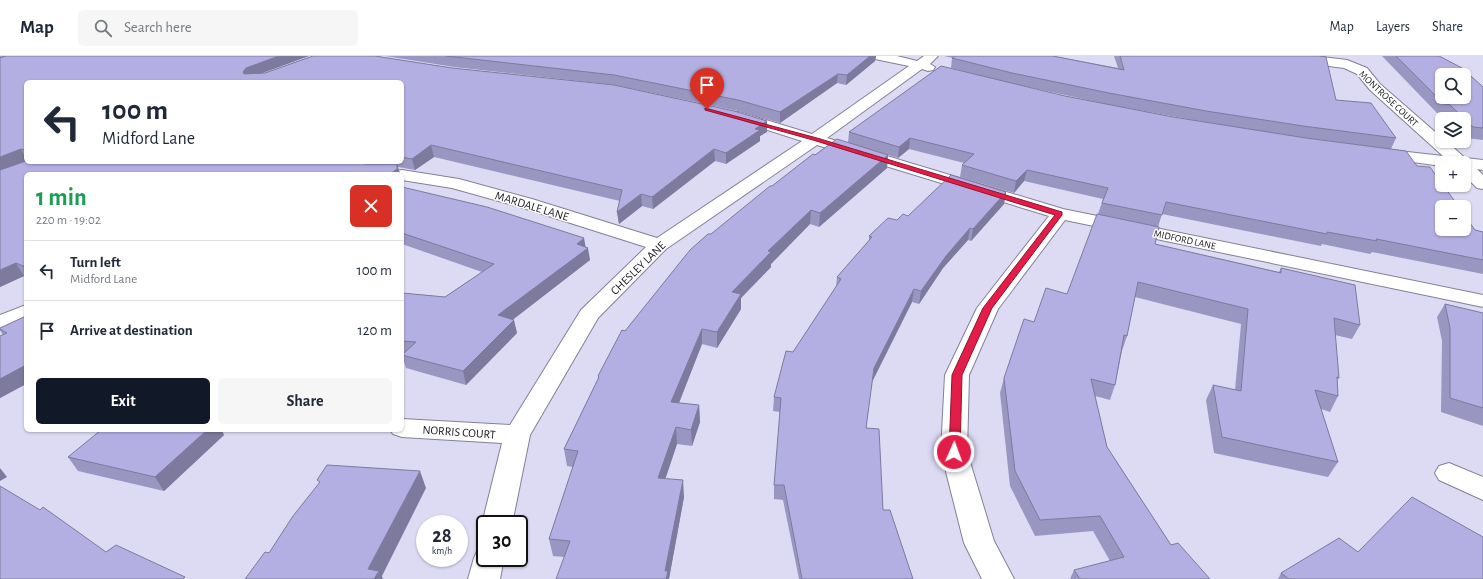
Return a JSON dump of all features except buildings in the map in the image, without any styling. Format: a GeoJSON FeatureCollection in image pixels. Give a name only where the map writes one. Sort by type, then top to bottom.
{"type":"FeatureCollection","features":[{"type":"Feature","properties":{"kind":"street"},"geometry":{"type":"LineString","coordinates":[[880,56],[925,60],[941,70]]}},
{"type":"Feature","properties":{"kind":"street","name":"MONTROSE COURT"},"geometry":{"type":"LineString","coordinates":[[1282,56],[1347,64],[1362,71],[1375,86],[1452,156]]}},
{"type":"Feature","properties":{"kind":"street","name":"CHESLEY LANE"},"geometry":{"type":"LineString","coordinates":[[499,515],[517,435],[590,315],[659,245],[815,139],[925,60]]}},
{"type":"Feature","properties":{"kind":"street","name":"MIDFORD LANE"},"geometry":{"type":"LineString","coordinates":[[723,113],[815,139],[1060,214],[1483,300]]}},
{"type":"Feature","properties":{"kind":"street"},"geometry":{"type":"LineString","coordinates":[[1365,152],[1435,160]]}},
{"type":"Feature","properties":{"kind":"street"},"geometry":{"type":"LineString","coordinates":[[1471,164],[1483,165]]}},
{"type":"Feature","properties":{"kind":"street"},"geometry":{"type":"LineString","coordinates":[[1471,173],[1483,184]]}},
{"type":"Feature","properties":{"kind":"street","name":"MARDALE LANE"},"geometry":{"type":"LineString","coordinates":[[404,176],[460,185],[526,203],[659,245]]}},
{"type":"Feature","properties":{"kind":"street"},"geometry":{"type":"LineString","coordinates":[[998,579],[980,543],[954,452],[957,375],[988,308],[1060,214]]}},
{"type":"Feature","properties":{"kind":"street"},"geometry":{"type":"LineString","coordinates":[[0,323],[24,313]]}},
{"type":"Feature","properties":{"kind":"street","name":"NORRIS COURT"},"geometry":{"type":"LineString","coordinates":[[404,428],[517,435]]}},
{"type":"Feature","properties":{"kind":"street"},"geometry":{"type":"LineString","coordinates":[[1449,473],[1483,489]]}},
{"type":"Feature","properties":{"kind":"street"},"geometry":{"type":"LineString","coordinates":[[484,579],[487,567]]}},
{"type":"Feature","properties":{"kind":"route"},"geometry":{"type":"LineString","coordinates":[[707,109],[738,116],[1060,214],[988,308],[957,375],[954,452]]}}]}
